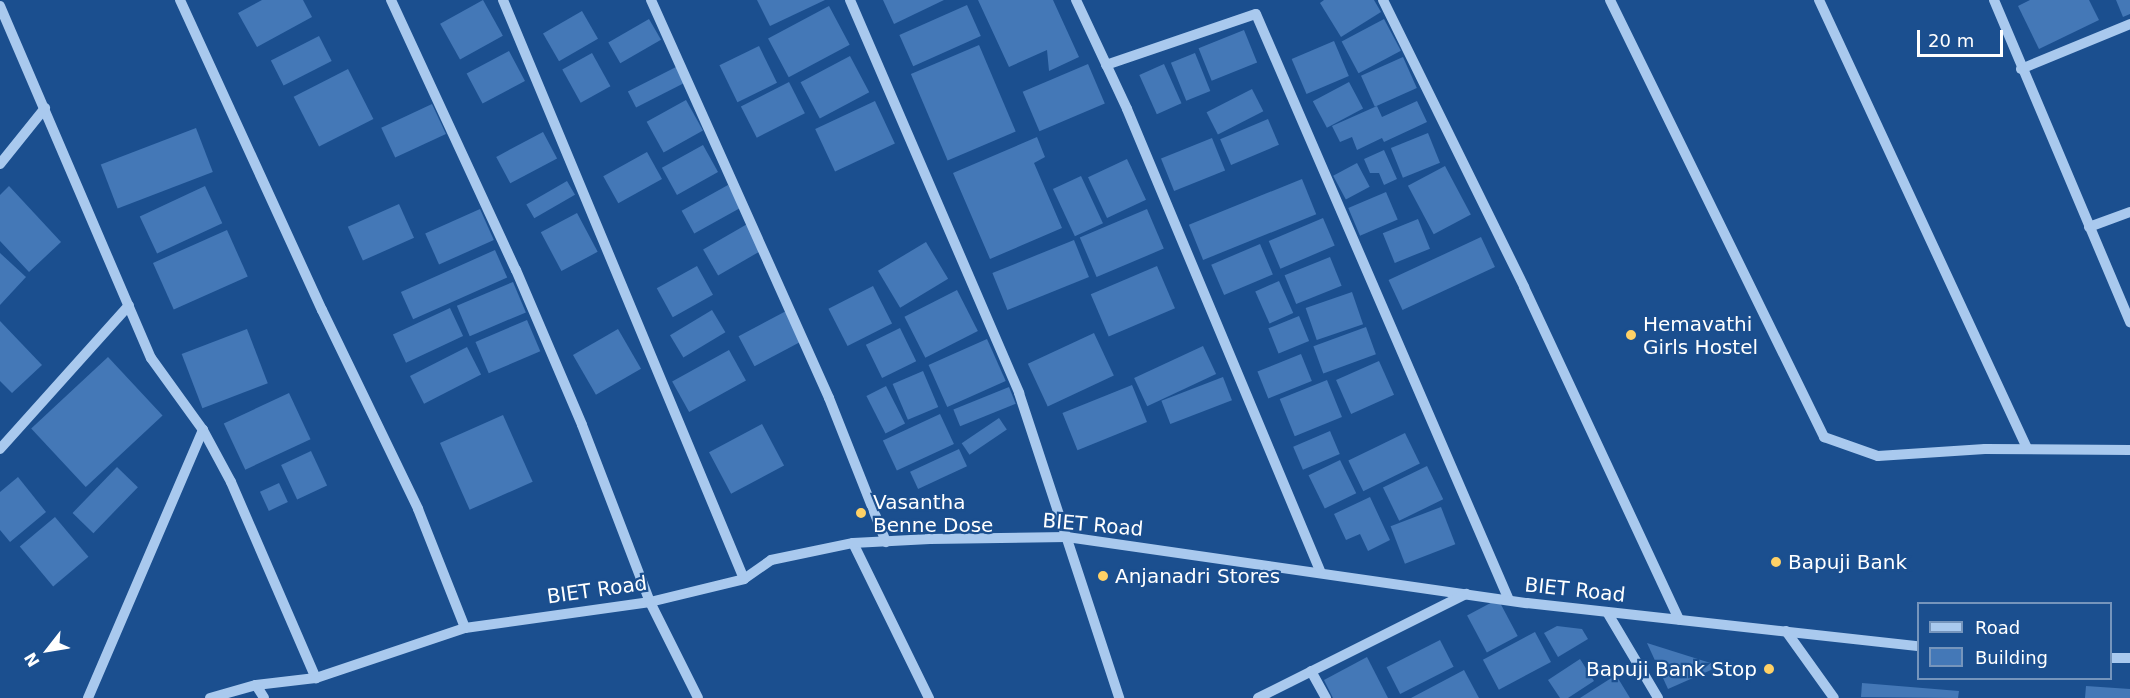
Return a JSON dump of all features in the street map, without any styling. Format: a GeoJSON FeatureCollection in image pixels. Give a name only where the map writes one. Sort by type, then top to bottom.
{"type":"FeatureCollection","features":[{"type":"Feature","properties":{"kind":"street"},"geometry":{"type":"LineString","coordinates":[[180,0],[321,310],[418,509],[465,628]]}},
{"type":"Feature","properties":{"kind":"street"},"geometry":{"type":"LineString","coordinates":[[391,0],[516,270],[582,424],[650,602],[698,698]]}},
{"type":"Feature","properties":{"kind":"street"},"geometry":{"type":"LineString","coordinates":[[503,0],[744,579]]}},
{"type":"Feature","properties":{"kind":"street"},"geometry":{"type":"LineString","coordinates":[[651,0],[829,398],[886,542]]}},
{"type":"Feature","properties":{"kind":"street"},"geometry":{"type":"LineString","coordinates":[[850,0],[1019,393],[1119,698]]}},
{"type":"Feature","properties":{"kind":"street"},"geometry":{"type":"LineString","coordinates":[[1076,0],[1106,65],[1321,573]]}},
{"type":"Feature","properties":{"kind":"street"},"geometry":{"type":"LineString","coordinates":[[1383,0],[1524,287],[1679,620]]}},
{"type":"Feature","properties":{"kind":"street"},"geometry":{"type":"LineString","coordinates":[[1610,0],[1824,437],[1878,456],[2027,449],[2130,450]]}},
{"type":"Feature","properties":{"kind":"street"},"geometry":{"type":"LineString","coordinates":[[1820,0],[2027,449]]}},
{"type":"Feature","properties":{"kind":"street"},"geometry":{"type":"LineString","coordinates":[[1994,0],[2021,69],[2130,322]]}},
{"type":"Feature","properties":{"kind":"street"},"geometry":{"type":"LineString","coordinates":[[0,6],[151,358],[203,430],[231,482],[316,678]]}},
{"type":"Feature","properties":{"kind":"street"},"geometry":{"type":"LineString","coordinates":[[1106,65],[1256,14],[1509,600]]}},
{"type":"Feature","properties":{"kind":"street"},"geometry":{"type":"LineString","coordinates":[[2021,69],[2130,24]]}},
{"type":"Feature","properties":{"kind":"street"},"geometry":{"type":"LineString","coordinates":[[0,164],[45,108]]}},
{"type":"Feature","properties":{"kind":"street"},"geometry":{"type":"LineString","coordinates":[[2089,228],[2130,212]]}},
{"type":"Feature","properties":{"kind":"street"},"geometry":{"type":"LineString","coordinates":[[0,449],[129,304]]}},
{"type":"Feature","properties":{"kind":"street"},"geometry":{"type":"LineString","coordinates":[[88,698],[203,430]]}},
{"type":"Feature","properties":{"kind":"street","name":"BIET Road"},"geometry":{"type":"LineString","coordinates":[[210,698],[256,685],[316,678],[465,628],[650,602],[744,579],[771,560],[853,543],[1067,537],[1509,600],[1917,646]]}},
{"type":"Feature","properties":{"kind":"street"},"geometry":{"type":"LineString","coordinates":[[853,543],[929,698]]}},
{"type":"Feature","properties":{"kind":"street"},"geometry":{"type":"LineString","coordinates":[[1258,698],[1467,594]]}},
{"type":"Feature","properties":{"kind":"street"},"geometry":{"type":"LineString","coordinates":[[1607,612],[1658,698]]}},
{"type":"Feature","properties":{"kind":"street"},"geometry":{"type":"LineString","coordinates":[[1786,631],[1834,698]]}},
{"type":"Feature","properties":{"kind":"street"},"geometry":{"type":"LineString","coordinates":[[2112,658],[2130,658]]}},
{"type":"Feature","properties":{"kind":"street"},"geometry":{"type":"LineString","coordinates":[[1311,672],[1326,698]]}},
{"type":"Feature","properties":{"kind":"street"},"geometry":{"type":"LineString","coordinates":[[256,685],[264,698]]}},
{"type":"Feature","properties":{"kind":"building"},"geometry":{"type":"Polygon","coordinates":[[[262,0],[303,0],[312,17],[257,47],[238,13],[262,0]]]}},
{"type":"Feature","properties":{"kind":"building"},"geometry":{"type":"Polygon","coordinates":[[[483,0],[503,36],[460,60],[440,24],[483,0]]]}},
{"type":"Feature","properties":{"kind":"building"},"geometry":{"type":"Polygon","coordinates":[[[757,0],[825,0],[770,26],[757,0]]]}},
{"type":"Feature","properties":{"kind":"building"},"geometry":{"type":"Polygon","coordinates":[[[883,0],[944,0],[894,24],[883,0]]]}},
{"type":"Feature","properties":{"kind":"building"},"geometry":{"type":"Polygon","coordinates":[[[978,0],[1053,0],[1079,57],[1049,71],[1047,50],[1009,67],[978,0]]]}},
{"type":"Feature","properties":{"kind":"building"},"geometry":{"type":"Polygon","coordinates":[[[1324,0],[1374,0],[1381,12],[1341,37],[1320,3],[1324,0]]]}},
{"type":"Feature","properties":{"kind":"building"},"geometry":{"type":"Polygon","coordinates":[[[2030,0],[2089,0],[2099,20],[2039,49],[2018,6],[2030,0]]]}},
{"type":"Feature","properties":{"kind":"building"},"geometry":{"type":"Polygon","coordinates":[[[2116,0],[2130,0],[2130,14],[2123,17],[2116,0]]]}},
{"type":"Feature","properties":{"kind":"building"},"geometry":{"type":"Polygon","coordinates":[[[967,5],[981,36],[913,66],[899,35],[967,5]]]}},
{"type":"Feature","properties":{"kind":"building"},"geometry":{"type":"Polygon","coordinates":[[[829,6],[850,45],[789,77],[768,38],[829,6]]]}},
{"type":"Feature","properties":{"kind":"building"},"geometry":{"type":"Polygon","coordinates":[[[582,11],[598,39],[559,61],[543,34],[582,11]]]}},
{"type":"Feature","properties":{"kind":"building"},"geometry":{"type":"Polygon","coordinates":[[[649,19],[661,40],[620,63],[608,42],[649,19]]]}},
{"type":"Feature","properties":{"kind":"building"},"geometry":{"type":"Polygon","coordinates":[[[1384,19],[1401,51],[1359,73],[1342,42],[1384,19]]]}},
{"type":"Feature","properties":{"kind":"building"},"geometry":{"type":"Polygon","coordinates":[[[1244,30],[1257,62],[1212,81],[1199,48],[1244,30]]]}},
{"type":"Feature","properties":{"kind":"building"},"geometry":{"type":"Polygon","coordinates":[[[319,36],[332,61],[284,85],[271,61],[319,36]]]}},
{"type":"Feature","properties":{"kind":"building"},"geometry":{"type":"Polygon","coordinates":[[[1334,41],[1349,76],[1307,94],[1292,59],[1334,41]]]}},
{"type":"Feature","properties":{"kind":"building"},"geometry":{"type":"Polygon","coordinates":[[[979,45],[1016,132],[948,160],[911,74],[979,45]]]}},
{"type":"Feature","properties":{"kind":"building"},"geometry":{"type":"Polygon","coordinates":[[[759,46],[777,83],[737,102],[719,65],[759,46]]]}},
{"type":"Feature","properties":{"kind":"building"},"geometry":{"type":"Polygon","coordinates":[[[509,51],[525,81],[483,104],[467,74],[509,51]]]}},
{"type":"Feature","properties":{"kind":"building"},"geometry":{"type":"Polygon","coordinates":[[[592,53],[610,86],[581,103],[562,69],[592,53]]]}},
{"type":"Feature","properties":{"kind":"building"},"geometry":{"type":"Polygon","coordinates":[[[1195,53],[1210,91],[1186,101],[1171,63],[1195,53]]]}},
{"type":"Feature","properties":{"kind":"building"},"geometry":{"type":"Polygon","coordinates":[[[850,56],[869,92],[820,118],[801,82],[850,56]]]}},
{"type":"Feature","properties":{"kind":"building"},"geometry":{"type":"Polygon","coordinates":[[[1403,57],[1417,88],[1375,107],[1361,76],[1403,57]]]}},
{"type":"Feature","properties":{"kind":"building"},"geometry":{"type":"Polygon","coordinates":[[[1088,64],[1105,104],[1039,131],[1023,92],[1088,64]]]}},
{"type":"Feature","properties":{"kind":"building"},"geometry":{"type":"Polygon","coordinates":[[[1164,64],[1181,103],[1157,114],[1139,75],[1164,64]]]}},
{"type":"Feature","properties":{"kind":"building"},"geometry":{"type":"Polygon","coordinates":[[[676,67],[684,83],[636,108],[628,92],[676,67]]]}},
{"type":"Feature","properties":{"kind":"building"},"geometry":{"type":"Polygon","coordinates":[[[348,69],[373,119],[319,147],[294,97],[348,69]]]}},
{"type":"Feature","properties":{"kind":"building"},"geometry":{"type":"Polygon","coordinates":[[[789,82],[805,113],[757,138],[741,107],[789,82]]]}},
{"type":"Feature","properties":{"kind":"building"},"geometry":{"type":"Polygon","coordinates":[[[1349,82],[1363,108],[1327,128],[1313,101],[1349,82]]]}},
{"type":"Feature","properties":{"kind":"building"},"geometry":{"type":"Polygon","coordinates":[[[1252,89],[1263,111],[1218,134],[1207,112],[1252,89]]]}},
{"type":"Feature","properties":{"kind":"building"},"geometry":{"type":"Polygon","coordinates":[[[686,100],[703,131],[664,152],[647,122],[686,100]]]}},
{"type":"Feature","properties":{"kind":"building"},"geometry":{"type":"Polygon","coordinates":[[[875,101],[895,144],[835,171],[815,129],[875,101]]]}},
{"type":"Feature","properties":{"kind":"building"},"geometry":{"type":"Polygon","coordinates":[[[1417,101],[1427,122],[1384,142],[1382,138],[1357,150],[1352,137],[1340,142],[1332,126],[1377,106],[1382,117],[1417,101]]]}},
{"type":"Feature","properties":{"kind":"building"},"geometry":{"type":"Polygon","coordinates":[[[432,104],[446,134],[395,158],[381,128],[432,104]]]}},
{"type":"Feature","properties":{"kind":"building"},"geometry":{"type":"Polygon","coordinates":[[[1268,119],[1279,145],[1231,165],[1220,139],[1268,119]]]}},
{"type":"Feature","properties":{"kind":"building"},"geometry":{"type":"Polygon","coordinates":[[[196,128],[213,172],[118,208],[101,165],[196,128]]]}},
{"type":"Feature","properties":{"kind":"building"},"geometry":{"type":"Polygon","coordinates":[[[543,132],[557,158],[510,183],[496,157],[543,132]]]}},
{"type":"Feature","properties":{"kind":"building"},"geometry":{"type":"Polygon","coordinates":[[[1428,133],[1440,163],[1403,178],[1391,148],[1428,133]]]}},
{"type":"Feature","properties":{"kind":"building"},"geometry":{"type":"Polygon","coordinates":[[[1037,137],[1045,157],[1034,163],[1062,228],[990,259],[953,173],[1037,137]]]}},
{"type":"Feature","properties":{"kind":"building"},"geometry":{"type":"Polygon","coordinates":[[[1212,138],[1225,170],[1174,191],[1161,159],[1212,138]]]}},
{"type":"Feature","properties":{"kind":"building"},"geometry":{"type":"Polygon","coordinates":[[[703,145],[718,172],[677,195],[662,168],[703,145]]]}},
{"type":"Feature","properties":{"kind":"building"},"geometry":{"type":"Polygon","coordinates":[[[1384,150],[1397,179],[1384,185],[1379,173],[1370,173],[1364,159],[1384,150]]]}},
{"type":"Feature","properties":{"kind":"building"},"geometry":{"type":"Polygon","coordinates":[[[647,152],[662,179],[618,203],[603,176],[647,152]]]}},
{"type":"Feature","properties":{"kind":"building"},"geometry":{"type":"Polygon","coordinates":[[[1127,159],[1146,200],[1107,218],[1088,177],[1127,159]]]}},
{"type":"Feature","properties":{"kind":"building"},"geometry":{"type":"Polygon","coordinates":[[[1357,163],[1370,187],[1346,200],[1333,176],[1357,163]]]}},
{"type":"Feature","properties":{"kind":"building"},"geometry":{"type":"Polygon","coordinates":[[[1445,166],[1471,215],[1434,234],[1408,186],[1445,166]]]}},
{"type":"Feature","properties":{"kind":"building"},"geometry":{"type":"Polygon","coordinates":[[[1081,176],[1103,223],[1075,236],[1053,189],[1081,176]]]}},
{"type":"Feature","properties":{"kind":"building"},"geometry":{"type":"Polygon","coordinates":[[[1302,179],[1316,214],[1203,260],[1189,225],[1302,179]]]}},
{"type":"Feature","properties":{"kind":"building"},"geometry":{"type":"Polygon","coordinates":[[[567,181],[575,195],[534,218],[526,204],[567,181]]]}},
{"type":"Feature","properties":{"kind":"building"},"geometry":{"type":"Polygon","coordinates":[[[728,185],[741,208],[694,233],[682,211],[728,185]]]}},
{"type":"Feature","properties":{"kind":"building"},"geometry":{"type":"Polygon","coordinates":[[[9,186],[61,242],[29,272],[0,241],[0,195],[9,186]]]}},
{"type":"Feature","properties":{"kind":"building"},"geometry":{"type":"Polygon","coordinates":[[[205,186],[222,223],[157,254],[140,216],[205,186]]]}},
{"type":"Feature","properties":{"kind":"building"},"geometry":{"type":"Polygon","coordinates":[[[1386,192],[1398,220],[1360,236],[1348,208],[1386,192]]]}},
{"type":"Feature","properties":{"kind":"building"},"geometry":{"type":"Polygon","coordinates":[[[399,204],[414,238],[363,261],[348,227],[399,204]]]}},
{"type":"Feature","properties":{"kind":"building"},"geometry":{"type":"Polygon","coordinates":[[[480,209],[494,240],[439,264],[425,233],[480,209]]]}},
{"type":"Feature","properties":{"kind":"building"},"geometry":{"type":"Polygon","coordinates":[[[1147,209],[1164,249],[1097,277],[1080,238],[1147,209]]]}},
{"type":"Feature","properties":{"kind":"building"},"geometry":{"type":"Polygon","coordinates":[[[577,213],[598,252],[561,271],[541,232],[577,213]]]}},
{"type":"Feature","properties":{"kind":"building"},"geometry":{"type":"Polygon","coordinates":[[[1323,218],[1335,246],[1280,269],[1269,241],[1323,218]]]}},
{"type":"Feature","properties":{"kind":"building"},"geometry":{"type":"Polygon","coordinates":[[[1418,219],[1430,249],[1395,263],[1383,233],[1418,219]]]}},
{"type":"Feature","properties":{"kind":"building"},"geometry":{"type":"Polygon","coordinates":[[[749,223],[764,249],[718,275],[703,250],[749,223]]]}},
{"type":"Feature","properties":{"kind":"building"},"geometry":{"type":"Polygon","coordinates":[[[227,230],[248,277],[174,310],[153,263],[227,230]]]}},
{"type":"Feature","properties":{"kind":"building"},"geometry":{"type":"Polygon","coordinates":[[[1481,237],[1495,267],[1403,310],[1389,280],[1481,237]]]}},
{"type":"Feature","properties":{"kind":"building"},"geometry":{"type":"Polygon","coordinates":[[[1074,240],[1089,277],[1007,310],[992,273],[1074,240]]]}},
{"type":"Feature","properties":{"kind":"building"},"geometry":{"type":"Polygon","coordinates":[[[926,242],[948,279],[900,308],[878,271],[926,242]]]}},
{"type":"Feature","properties":{"kind":"building"},"geometry":{"type":"Polygon","coordinates":[[[1260,244],[1273,274],[1224,295],[1211,265],[1260,244]]]}},
{"type":"Feature","properties":{"kind":"building"},"geometry":{"type":"Polygon","coordinates":[[[495,250],[507,277],[413,319],[401,292],[495,250]]]}},
{"type":"Feature","properties":{"kind":"building"},"geometry":{"type":"Polygon","coordinates":[[[0,253],[26,277],[0,305],[0,253]]]}},
{"type":"Feature","properties":{"kind":"building"},"geometry":{"type":"Polygon","coordinates":[[[1330,257],[1342,286],[1296,304],[1285,275],[1330,257]]]}},
{"type":"Feature","properties":{"kind":"building"},"geometry":{"type":"Polygon","coordinates":[[[697,266],[713,295],[673,317],[657,288],[697,266]]]}},
{"type":"Feature","properties":{"kind":"building"},"geometry":{"type":"Polygon","coordinates":[[[1157,266],[1175,308],[1109,336],[1091,294],[1157,266]]]}},
{"type":"Feature","properties":{"kind":"building"},"geometry":{"type":"Polygon","coordinates":[[[1279,281],[1293,313],[1269,324],[1255,292],[1279,281]]]}},
{"type":"Feature","properties":{"kind":"building"},"geometry":{"type":"Polygon","coordinates":[[[513,282],[526,312],[470,336],[457,306],[513,282]]]}},
{"type":"Feature","properties":{"kind":"building"},"geometry":{"type":"Polygon","coordinates":[[[873,286],[892,323],[848,346],[828,309],[873,286]]]}},
{"type":"Feature","properties":{"kind":"building"},"geometry":{"type":"Polygon","coordinates":[[[957,290],[978,331],[925,358],[904,317],[957,290]]]}},
{"type":"Feature","properties":{"kind":"building"},"geometry":{"type":"Polygon","coordinates":[[[1352,292],[1363,324],[1317,340],[1306,308],[1352,292]]]}},
{"type":"Feature","properties":{"kind":"building"},"geometry":{"type":"Polygon","coordinates":[[[450,308],[463,336],[406,363],[393,335],[450,308]]]}},
{"type":"Feature","properties":{"kind":"building"},"geometry":{"type":"Polygon","coordinates":[[[712,310],[725,332],[683,358],[670,335],[712,310]]]}},
{"type":"Feature","properties":{"kind":"building"},"geometry":{"type":"Polygon","coordinates":[[[788,310],[804,340],[755,366],[739,336],[788,310]]]}},
{"type":"Feature","properties":{"kind":"building"},"geometry":{"type":"Polygon","coordinates":[[[1299,316],[1309,341],[1279,353],[1268,328],[1299,316]]]}},
{"type":"Feature","properties":{"kind":"building"},"geometry":{"type":"Polygon","coordinates":[[[527,320],[540,351],[489,373],[475,342],[527,320]]]}},
{"type":"Feature","properties":{"kind":"building"},"geometry":{"type":"Polygon","coordinates":[[[0,321],[42,365],[12,393],[0,381],[0,321]]]}},
{"type":"Feature","properties":{"kind":"building"},"geometry":{"type":"Polygon","coordinates":[[[1366,327],[1376,354],[1323,373],[1313,346],[1366,327]]]}},
{"type":"Feature","properties":{"kind":"building"},"geometry":{"type":"Polygon","coordinates":[[[900,328],[916,361],[882,378],[866,345],[900,328]]]}},
{"type":"Feature","properties":{"kind":"building"},"geometry":{"type":"Polygon","coordinates":[[[247,329],[268,383],[202,408],[182,354],[247,329]]]}},
{"type":"Feature","properties":{"kind":"building"},"geometry":{"type":"Polygon","coordinates":[[[618,329],[641,369],[596,395],[573,355],[618,329]]]}},
{"type":"Feature","properties":{"kind":"building"},"geometry":{"type":"Polygon","coordinates":[[[1094,333],[1114,376],[1048,406],[1028,364],[1094,333]]]}},
{"type":"Feature","properties":{"kind":"building"},"geometry":{"type":"Polygon","coordinates":[[[987,339],[1006,381],[947,407],[929,365],[987,339]]]}},
{"type":"Feature","properties":{"kind":"building"},"geometry":{"type":"Polygon","coordinates":[[[1203,346],[1216,374],[1147,406],[1134,378],[1203,346]]]}},
{"type":"Feature","properties":{"kind":"building"},"geometry":{"type":"Polygon","coordinates":[[[467,347],[481,375],[424,404],[410,376],[467,347]]]}},
{"type":"Feature","properties":{"kind":"building"},"geometry":{"type":"Polygon","coordinates":[[[729,350],[746,381],[689,412],[672,382],[729,350]]]}},
{"type":"Feature","properties":{"kind":"building"},"geometry":{"type":"Polygon","coordinates":[[[1301,354],[1312,381],[1268,398],[1257,372],[1301,354]]]}},
{"type":"Feature","properties":{"kind":"building"},"geometry":{"type":"Polygon","coordinates":[[[108,357],[163,416],[86,487],[31,429],[108,357]]]}},
{"type":"Feature","properties":{"kind":"building"},"geometry":{"type":"Polygon","coordinates":[[[1379,361],[1394,395],[1351,414],[1336,380],[1379,361]]]}},
{"type":"Feature","properties":{"kind":"building"},"geometry":{"type":"Polygon","coordinates":[[[923,371],[938,407],[908,420],[893,384],[923,371]]]}},
{"type":"Feature","properties":{"kind":"building"},"geometry":{"type":"Polygon","coordinates":[[[1223,377],[1232,400],[1170,424],[1161,401],[1223,377]]]}},
{"type":"Feature","properties":{"kind":"building"},"geometry":{"type":"Polygon","coordinates":[[[1327,380],[1342,417],[1295,436],[1280,399],[1327,380]]]}},
{"type":"Feature","properties":{"kind":"building"},"geometry":{"type":"Polygon","coordinates":[[[1132,385],[1147,422],[1077,450],[1062,413],[1132,385]]]}},
{"type":"Feature","properties":{"kind":"building"},"geometry":{"type":"Polygon","coordinates":[[[886,386],[905,423],[885,433],[866,396],[886,386]]]}},
{"type":"Feature","properties":{"kind":"building"},"geometry":{"type":"Polygon","coordinates":[[[1009,387],[1016,404],[960,426],[953,409],[1009,387]]]}},
{"type":"Feature","properties":{"kind":"building"},"geometry":{"type":"Polygon","coordinates":[[[289,393],[311,439],[245,470],[224,423],[289,393]]]}},
{"type":"Feature","properties":{"kind":"building"},"geometry":{"type":"Polygon","coordinates":[[[940,414],[954,444],[897,471],[883,441],[940,414]]]}},
{"type":"Feature","properties":{"kind":"building"},"geometry":{"type":"Polygon","coordinates":[[[503,415],[533,482],[470,510],[440,443],[503,415]]]}},
{"type":"Feature","properties":{"kind":"building"},"geometry":{"type":"Polygon","coordinates":[[[999,418],[1007,430],[970,455],[962,443],[999,418]]]}},
{"type":"Feature","properties":{"kind":"building"},"geometry":{"type":"Polygon","coordinates":[[[762,424],[784,465],[731,494],[709,452],[762,424]]]}},
{"type":"Feature","properties":{"kind":"building"},"geometry":{"type":"Polygon","coordinates":[[[1330,431],[1340,454],[1303,470],[1293,447],[1330,431]]]}},
{"type":"Feature","properties":{"kind":"building"},"geometry":{"type":"Polygon","coordinates":[[[1405,433],[1420,464],[1363,491],[1348,461],[1405,433]]]}},
{"type":"Feature","properties":{"kind":"building"},"geometry":{"type":"Polygon","coordinates":[[[959,449],[967,466],[918,489],[910,472],[959,449]]]}},
{"type":"Feature","properties":{"kind":"building"},"geometry":{"type":"Polygon","coordinates":[[[311,451],[327,485],[297,499],[281,465],[311,451]]]}},
{"type":"Feature","properties":{"kind":"building"},"geometry":{"type":"Polygon","coordinates":[[[1340,460],[1356,493],[1325,509],[1309,475],[1340,460]]]}},
{"type":"Feature","properties":{"kind":"building"},"geometry":{"type":"Polygon","coordinates":[[[1427,466],[1443,499],[1399,521],[1383,487],[1427,466]]]}},
{"type":"Feature","properties":{"kind":"building"},"geometry":{"type":"Polygon","coordinates":[[[117,467],[138,487],[93,533],[73,513],[117,467]]]}},
{"type":"Feature","properties":{"kind":"building"},"geometry":{"type":"Polygon","coordinates":[[[18,477],[46,512],[10,542],[0,530],[0,492],[18,477]]]}},
{"type":"Feature","properties":{"kind":"building"},"geometry":{"type":"Polygon","coordinates":[[[279,483],[288,502],[269,511],[260,492],[279,483]]]}},
{"type":"Feature","properties":{"kind":"building"},"geometry":{"type":"Polygon","coordinates":[[[1370,497],[1390,540],[1368,551],[1360,534],[1346,540],[1334,514],[1370,497]]]}},
{"type":"Feature","properties":{"kind":"building"},"geometry":{"type":"Polygon","coordinates":[[[1441,507],[1455,544],[1405,564],[1391,526],[1441,507]]]}},
{"type":"Feature","properties":{"kind":"building"},"geometry":{"type":"Polygon","coordinates":[[[55,517],[88,557],[53,586],[20,547],[55,517]]]}},
{"type":"Feature","properties":{"kind":"building"},"geometry":{"type":"Polygon","coordinates":[[[1498,599],[1518,636],[1487,653],[1467,615],[1498,599]]]}},
{"type":"Feature","properties":{"kind":"building"},"geometry":{"type":"Polygon","coordinates":[[[1557,626],[1582,629],[1588,639],[1558,657],[1544,633],[1557,626]]]}},
{"type":"Feature","properties":{"kind":"building"},"geometry":{"type":"Polygon","coordinates":[[[1535,632],[1551,662],[1499,690],[1483,660],[1535,632]]]}},
{"type":"Feature","properties":{"kind":"building"},"geometry":{"type":"Polygon","coordinates":[[[1440,640],[1454,667],[1400,694],[1387,667],[1440,640]]]}},
{"type":"Feature","properties":{"kind":"building"},"geometry":{"type":"Polygon","coordinates":[[[1647,643],[1720,666],[1668,689],[1647,643]]]}},
{"type":"Feature","properties":{"kind":"building"},"geometry":{"type":"Polygon","coordinates":[[[1367,657],[1388,698],[1333,698],[1324,680],[1367,657]]]}},
{"type":"Feature","properties":{"kind":"building"},"geometry":{"type":"Polygon","coordinates":[[[1580,659],[1594,681],[1568,698],[1560,698],[1548,680],[1580,659]]]}},
{"type":"Feature","properties":{"kind":"building"},"geometry":{"type":"Polygon","coordinates":[[[1464,670],[1479,698],[1411,698],[1464,670]]]}},
{"type":"Feature","properties":{"kind":"building"},"geometry":{"type":"Polygon","coordinates":[[[1616,675],[1630,698],[1580,698],[1616,675]]]}},
{"type":"Feature","properties":{"kind":"building"},"geometry":{"type":"Polygon","coordinates":[[[1862,683],[1959,691],[1958,698],[1861,697],[1862,683]]]}},
{"type":"Feature","properties":{"kind":"building"},"geometry":{"type":"Polygon","coordinates":[[[2086,686],[2130,689],[2130,698],[2085,698],[2086,686]]]}},
{"type":"Feature","properties":{"kind":"place","name":"Hemavathi Girls Hostel"},"geometry":{"type":"Point","coordinates":[1631,335]}},
{"type":"Feature","properties":{"kind":"place","name":"Vasantha Benne Dose"},"geometry":{"type":"Point","coordinates":[861,513]}},
{"type":"Feature","properties":{"kind":"place","name":"Bapuji Bank"},"geometry":{"type":"Point","coordinates":[1776,562]}},
{"type":"Feature","properties":{"kind":"place","name":"Anjanadri Stores"},"geometry":{"type":"Point","coordinates":[1103,576]}},
{"type":"Feature","properties":{"kind":"place","name":"Bapuji Bank Stop"},"geometry":{"type":"Point","coordinates":[1769,669]}}]}
